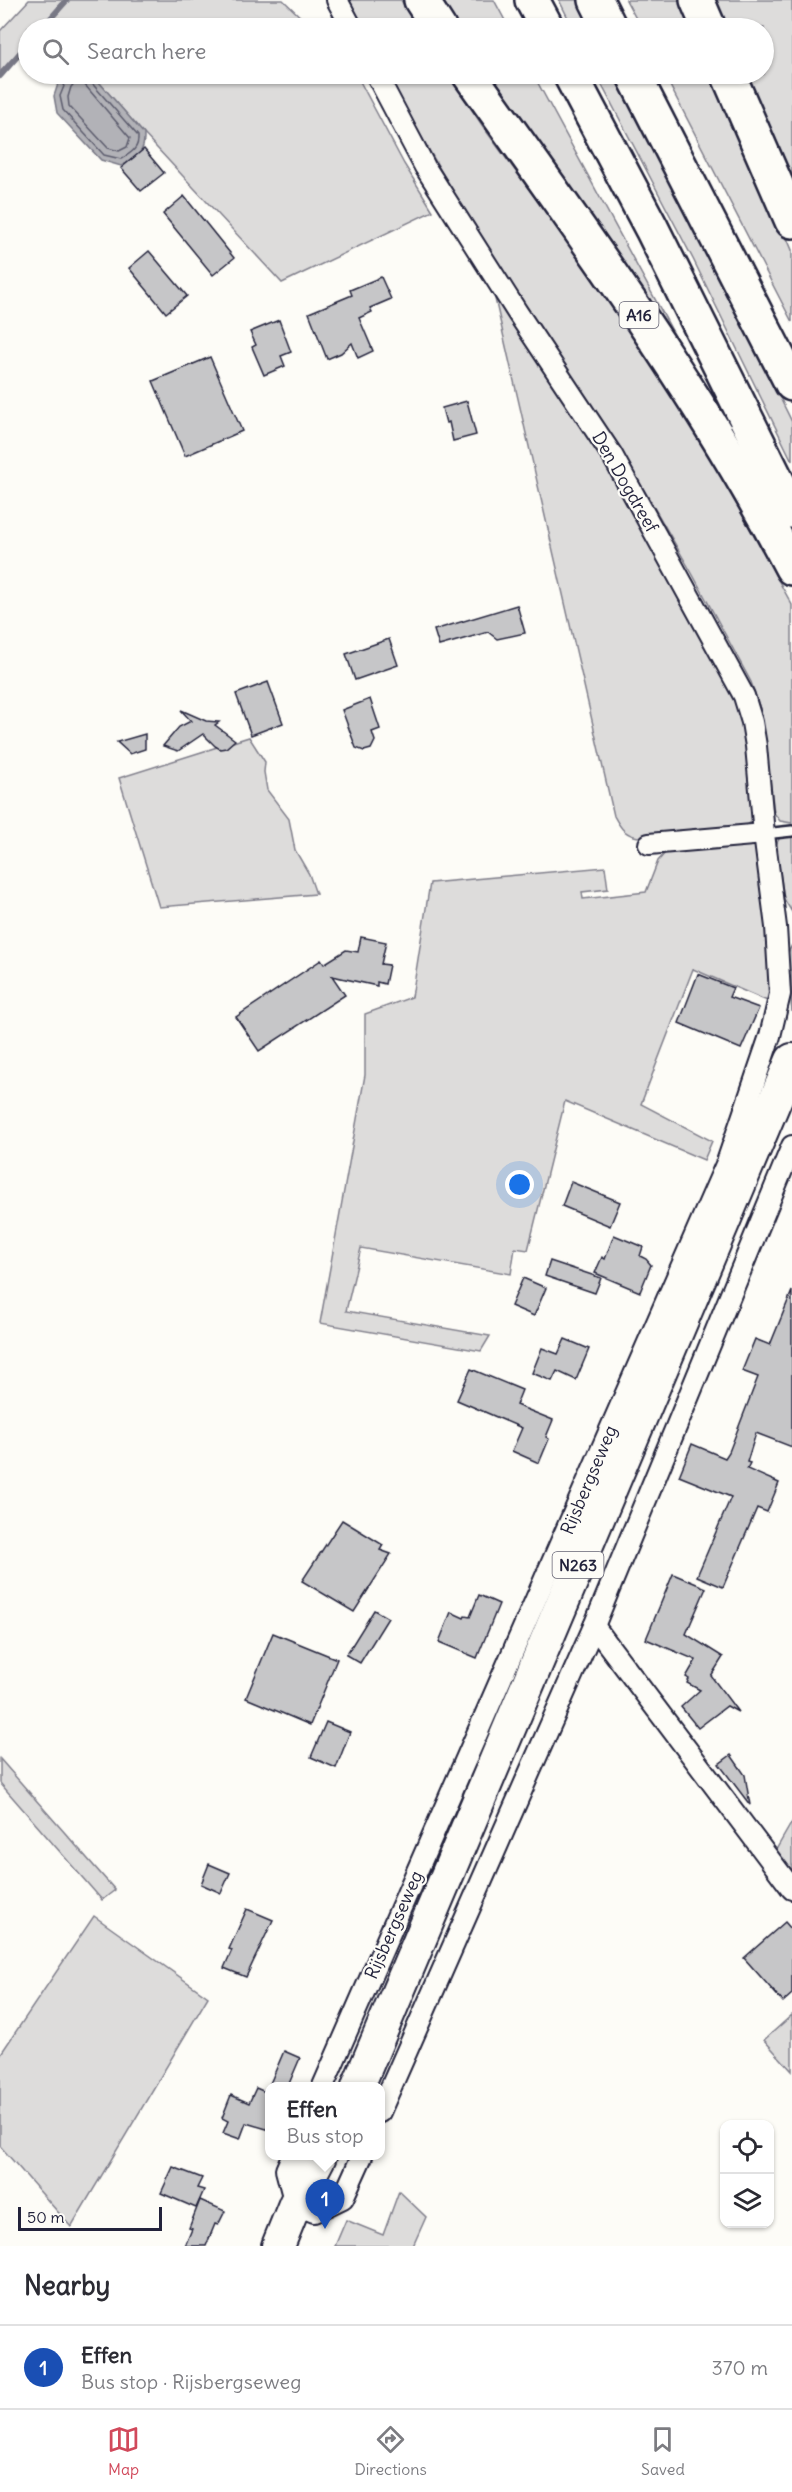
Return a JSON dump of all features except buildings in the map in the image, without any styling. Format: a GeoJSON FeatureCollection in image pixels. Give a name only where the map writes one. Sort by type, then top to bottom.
{"type":"FeatureCollection","features":[{"type":"Feature","properties":{"kind":"highway"},"geometry":{"type":"LineString","coordinates":[[421,0],[433,18]]}},
{"type":"Feature","properties":{"kind":"highway"},"geometry":{"type":"LineString","coordinates":[[532,0],[542,18]]}},
{"type":"Feature","properties":{"kind":"highway"},"geometry":{"type":"LineString","coordinates":[[596,0],[605,18]]}},
{"type":"Feature","properties":{"kind":"highway"},"geometry":{"type":"LineString","coordinates":[[697,0],[705,18]]}},
{"type":"Feature","properties":{"kind":"highway","name":"A16"},"geometry":{"type":"LineString","coordinates":[[476,84],[670,361],[735,465],[792,568]]}},
{"type":"Feature","properties":{"kind":"highway"},"geometry":{"type":"LineString","coordinates":[[575,84],[652,229],[792,511]]}},
{"type":"Feature","properties":{"kind":"highway"},"geometry":{"type":"LineString","coordinates":[[638,84],[792,384]]}},
{"type":"Feature","properties":{"kind":"highway"},"geometry":{"type":"LineString","coordinates":[[732,84],[792,221]]}},
{"type":"Feature","properties":{"kind":"main road","name":"Rijsbergseweg"},"geometry":{"type":"LineString","coordinates":[[359,2081],[792,1060]]}},
{"type":"Feature","properties":{"kind":"main road"},"geometry":{"type":"LineString","coordinates":[[300,2246],[305,2208],[319,2160]]}},
{"type":"Feature","properties":{"kind":"main road"},"geometry":{"type":"LineString","coordinates":[[278,2246],[305,2208],[332,2160]]}},
{"type":"Feature","properties":{"kind":"street"},"geometry":{"type":"LineString","coordinates":[[337,0],[347,18]]}},
{"type":"Feature","properties":{"kind":"street","name":"Den Dogdreef"},"geometry":{"type":"LineString","coordinates":[[381,84],[424,167],[612,455],[744,696],[753,722],[764,834],[784,929]]}},
{"type":"Feature","properties":{"kind":"street"},"geometry":{"type":"LineString","coordinates":[[650,844],[764,834]]}},
{"type":"Feature","properties":{"kind":"street","name":"Rijsbergseweg"},"geometry":{"type":"LineString","coordinates":[[325,2082],[727,1162],[770,1036],[780,994],[784,929]]}},
{"type":"Feature","properties":{"kind":"street"},"geometry":{"type":"LineString","coordinates":[[385,2103],[594,1626],[792,1146]]}},
{"type":"Feature","properties":{"kind":"street"},"geometry":{"type":"LineString","coordinates":[[594,1626],[750,1837],[792,1889]]}},
{"type":"Feature","properties":{"kind":"street"},"geometry":{"type":"LineString","coordinates":[[289,2163],[305,2208],[343,2198],[360,2160]]}},
{"type":"Feature","properties":{"kind":"lane"},"geometry":{"type":"LineString","coordinates":[[764,834],[792,831]]}},
{"type":"Feature","properties":{"kind":"shaded area"},"geometry":{"type":"Polygon","coordinates":[[[29,0],[283,0],[302,18],[18,18],[18,52],[0,72],[0,31],[29,0]]]}},
{"type":"Feature","properties":{"kind":"shaded area"},"geometry":{"type":"Polygon","coordinates":[[[347,0],[401,0],[412,18],[357,18],[347,0]]]}},
{"type":"Feature","properties":{"kind":"shaded area"},"geometry":{"type":"Polygon","coordinates":[[[430,0],[494,0],[504,18],[442,18],[430,0]]]}},
{"type":"Feature","properties":{"kind":"shaded area"},"geometry":{"type":"Polygon","coordinates":[[[559,0],[577,0],[586,18],[568,18],[559,0]]]}},
{"type":"Feature","properties":{"kind":"shaded area"},"geometry":{"type":"Polygon","coordinates":[[[626,0],[685,0],[693,18],[636,18],[626,0]]]}},
{"type":"Feature","properties":{"kind":"shaded area"},"geometry":{"type":"Polygon","coordinates":[[[711,0],[792,0],[792,187],[748,84],[774,84],[774,18],[719,18],[711,0]]]}},
{"type":"Feature","properties":{"kind":"shaded area"},"geometry":{"type":"Polygon","coordinates":[[[101,84],[361,84],[404,164],[433,211],[282,283],[101,84]]]}},
{"type":"Feature","properties":{"kind":"shaded area"},"geometry":{"type":"Polygon","coordinates":[[[392,84],[455,84],[484,128],[625,321],[707,451],[792,605],[792,823],[780,821],[774,813],[761,711],[751,682],[644,490],[600,419],[478,236],[392,84]]]}},
{"type":"Feature","properties":{"kind":"shaded area"},"geometry":{"type":"Polygon","coordinates":[[[486,84],[538,84],[727,432],[486,84]]]}},
{"type":"Feature","properties":{"kind":"shaded area"},"geometry":{"type":"Polygon","coordinates":[[[601,84],[620,84],[708,252],[792,422],[792,461],[693,259],[601,84]]]}},
{"type":"Feature","properties":{"kind":"shaded area"},"geometry":{"type":"Polygon","coordinates":[[[669,84],[721,84],[792,250],[792,322],[669,84]]]}},
{"type":"Feature","properties":{"kind":"shaded area"},"geometry":{"type":"Polygon","coordinates":[[[493,290],[611,471],[731,686],[746,722],[755,819],[747,825],[673,836],[644,837],[634,836],[624,831],[614,816],[493,290]]]}},
{"type":"Feature","properties":{"kind":"shaded area"},"geometry":{"type":"Polygon","coordinates":[[[249,737],[265,762],[267,790],[289,819],[295,850],[309,874],[316,894],[159,907],[119,778],[249,737]]]}},
{"type":"Feature","properties":{"kind":"shaded area"},"geometry":{"type":"Polygon","coordinates":[[[792,834],[792,912],[784,899],[776,845],[780,837],[792,834]]]}},
{"type":"Feature","properties":{"kind":"shaded area"},"geometry":{"type":"Polygon","coordinates":[[[753,841],[761,853],[772,1003],[693,969],[641,1104],[712,1141],[704,1160],[565,1101],[528,1250],[515,1248],[511,1274],[361,1248],[346,1311],[490,1336],[481,1351],[320,1323],[365,1075],[365,1014],[412,997],[430,883],[605,867],[608,889],[582,892],[583,899],[646,892],[658,861],[666,852],[753,841]]]}},
{"type":"Feature","properties":{"kind":"shaded area"},"geometry":{"type":"Polygon","coordinates":[[[792,945],[792,1012],[787,955],[792,945]]]}},
{"type":"Feature","properties":{"kind":"shaded area"},"geometry":{"type":"Polygon","coordinates":[[[0,1759],[115,1890],[102,1900],[0,1783],[0,1759]]]}},
{"type":"Feature","properties":{"kind":"shaded area"},"geometry":{"type":"Polygon","coordinates":[[[792,1822],[792,1878],[773,1855],[792,1822]]]}},
{"type":"Feature","properties":{"kind":"shaded area"},"geometry":{"type":"Polygon","coordinates":[[[94,1916],[208,1997],[71,2227],[0,2146],[0,2055],[94,1916]]]}},
{"type":"Feature","properties":{"kind":"shaded area"},"geometry":{"type":"Polygon","coordinates":[[[792,2015],[792,2071],[764,2040],[792,2015]]]}},
{"type":"Feature","properties":{"kind":"shaded area"},"geometry":{"type":"Polygon","coordinates":[[[399,2191],[426,2217],[413,2246],[335,2246],[346,2220],[383,2235],[399,2191]]]}},
{"type":"Feature","properties":{"kind":"water"},"geometry":{"type":"Polygon","coordinates":[[[58,84],[101,84],[144,134],[141,151],[121,166],[101,160],[57,113],[54,96],[58,84]]]}},
{"type":"Feature","properties":{"kind":"waterway"},"geometry":{"type":"LineString","coordinates":[[51,18],[67,0]]}},
{"type":"Feature","properties":{"kind":"waterway"},"geometry":{"type":"LineString","coordinates":[[0,76],[18,55]]}},
{"type":"Feature","properties":{"kind":"place","name":"Effen"},"geometry":{"type":"Point","coordinates":[325,2229]}}]}
